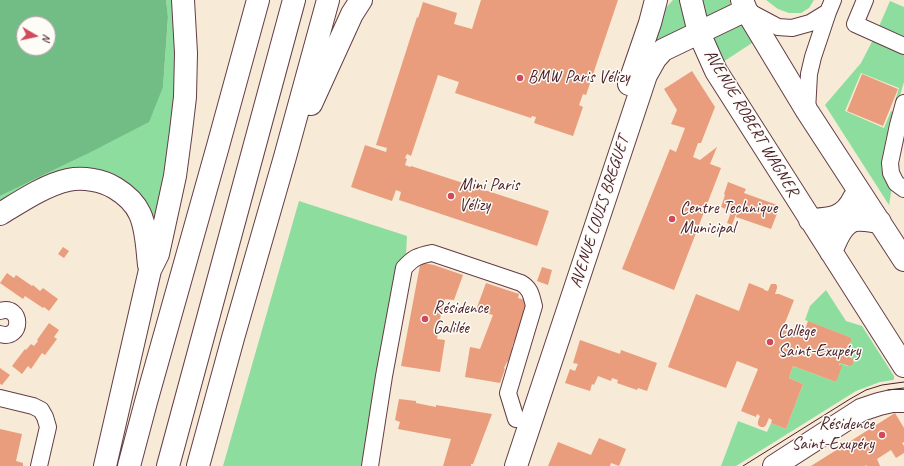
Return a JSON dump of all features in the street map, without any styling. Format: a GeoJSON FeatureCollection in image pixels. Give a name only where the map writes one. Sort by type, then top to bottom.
{"type":"FeatureCollection","features":[{"type":"Feature","properties":{"kind":"main road"},"geometry":{"type":"LineString","coordinates":[[104,466],[150,270],[158,254],[175,176],[185,96],[186,68],[183,0]]}},
{"type":"Feature","properties":{"kind":"main road"},"geometry":{"type":"LineString","coordinates":[[129,466],[258,0]]}},
{"type":"Feature","properties":{"kind":"main road"},"geometry":{"type":"LineString","coordinates":[[168,466],[294,0]]}},
{"type":"Feature","properties":{"kind":"main road"},"geometry":{"type":"LineString","coordinates":[[198,466],[328,0]]}},
{"type":"Feature","properties":{"kind":"main road"},"geometry":{"type":"LineString","coordinates":[[285,157],[296,140],[314,96],[360,0]]}},
{"type":"Feature","properties":{"kind":"main road"},"geometry":{"type":"LineString","coordinates":[[650,23],[656,0]]}},
{"type":"Feature","properties":{"kind":"main road"},"geometry":{"type":"LineString","coordinates":[[650,23],[667,0]]}},
{"type":"Feature","properties":{"kind":"main road","name":"AVENUE ROBERT WAGNER"},"geometry":{"type":"LineString","coordinates":[[691,0],[699,33],[716,71],[904,366]]}},
{"type":"Feature","properties":{"kind":"main road"},"geometry":{"type":"LineString","coordinates":[[744,5],[807,111],[904,260]]}},
{"type":"Feature","properties":{"kind":"main road","name":"AVENUE LOUIS BREGUET"},"geometry":{"type":"LineString","coordinates":[[516,466],[646,75],[655,58],[663,50],[699,33],[744,5]]}},
{"type":"Feature","properties":{"kind":"main road","name":"AVENUE LOUIS BREGUET"},"geometry":{"type":"LineString","coordinates":[[501,466],[628,84],[650,23]]}},
{"type":"Feature","properties":{"kind":"main road"},"geometry":{"type":"LineString","coordinates":[[655,58],[685,54],[708,56]]}},
{"type":"Feature","properties":{"kind":"main road"},"geometry":{"type":"LineString","coordinates":[[0,214],[36,193],[58,183],[79,179],[101,182],[111,186],[128,198],[140,213],[147,235],[150,270]]}},
{"type":"Feature","properties":{"kind":"main road"},"geometry":{"type":"LineString","coordinates":[[810,220],[831,218],[840,214],[850,206],[858,188]]}},
{"type":"Feature","properties":{"kind":"main road"},"geometry":{"type":"LineString","coordinates":[[831,252],[840,232],[848,223],[855,220],[880,222]]}},
{"type":"Feature","properties":{"kind":"main road"},"geometry":{"type":"LineString","coordinates":[[774,466],[861,410],[892,401],[904,401]]}},
{"type":"Feature","properties":{"kind":"street"},"geometry":{"type":"LineString","coordinates":[[865,0],[855,24],[904,46]]}},
{"type":"Feature","properties":{"kind":"street"},"geometry":{"type":"LineString","coordinates":[[744,5],[778,27],[792,28],[810,23],[830,6]]}},
{"type":"Feature","properties":{"kind":"street"},"geometry":{"type":"LineString","coordinates":[[807,111],[809,74],[813,56],[830,6]]}},
{"type":"Feature","properties":{"kind":"street"},"geometry":{"type":"LineString","coordinates":[[904,103],[890,163],[891,173],[896,183],[904,189]]}},
{"type":"Feature","properties":{"kind":"street"},"geometry":{"type":"LineString","coordinates":[[370,466],[384,376],[404,268],[420,255],[432,253],[521,282],[527,286],[534,306],[508,394],[516,419]]}},
{"type":"Feature","properties":{"kind":"street"},"geometry":{"type":"LineString","coordinates":[[0,311],[9,310],[14,313],[18,322],[15,331],[11,334],[0,334]]}},
{"type":"Feature","properties":{"kind":"street"},"geometry":{"type":"LineString","coordinates":[[0,398],[33,406],[41,410],[48,427],[39,466]]}},
{"type":"Feature","properties":{"kind":"green space"},"geometry":{"type":"Polygon","coordinates":[[[0,0],[166,0],[168,17],[163,87],[149,122],[0,196],[0,0]]]}},
{"type":"Feature","properties":{"kind":"green space"},"geometry":{"type":"Polygon","coordinates":[[[166,0],[174,0],[177,97],[158,221],[151,225],[106,175],[9,196],[0,200],[0,196],[85,155],[163,87],[168,18],[166,0]]]}},
{"type":"Feature","properties":{"kind":"green space"},"geometry":{"type":"Polygon","coordinates":[[[673,0],[683,0],[689,27],[647,55],[664,10],[673,0]]]}},
{"type":"Feature","properties":{"kind":"green space"},"geometry":{"type":"Polygon","coordinates":[[[698,0],[731,0],[730,6],[705,19],[698,0]]]}},
{"type":"Feature","properties":{"kind":"green space"},"geometry":{"type":"Polygon","coordinates":[[[766,0],[814,0],[809,8],[801,13],[789,13],[778,9],[766,0]]]}},
{"type":"Feature","properties":{"kind":"green space"},"geometry":{"type":"Polygon","coordinates":[[[890,1],[904,7],[904,43],[877,31],[890,1]]]}},
{"type":"Feature","properties":{"kind":"green space"},"geometry":{"type":"Polygon","coordinates":[[[742,22],[755,41],[720,64],[709,38],[742,22]]]}},
{"type":"Feature","properties":{"kind":"green space"},"geometry":{"type":"Polygon","coordinates":[[[875,36],[904,50],[904,82],[898,102],[895,101],[899,88],[861,73],[845,111],[884,128],[891,111],[895,113],[881,168],[892,187],[889,205],[825,105],[861,63],[875,36]]]}},
{"type":"Feature","properties":{"kind":"green space"},"geometry":{"type":"Polygon","coordinates":[[[299,201],[407,236],[406,255],[401,261],[397,270],[361,466],[223,466],[299,201]]]}},
{"type":"Feature","properties":{"kind":"green space"},"geometry":{"type":"Polygon","coordinates":[[[826,290],[846,321],[862,326],[894,376],[894,379],[880,382],[856,391],[736,466],[721,466],[738,421],[767,432],[771,423],[786,429],[803,384],[789,378],[793,366],[836,382],[840,363],[851,366],[853,363],[852,358],[843,354],[845,351],[847,352],[852,338],[805,320],[810,306],[826,290]]]}},
{"type":"Feature","properties":{"kind":"building","name":"BMW Paris Vélizy"},"geometry":{"type":"Polygon","coordinates":[[[481,0],[618,0],[586,95],[583,94],[579,105],[583,107],[573,136],[534,123],[536,117],[532,116],[531,118],[455,93],[459,82],[438,75],[411,156],[407,154],[405,158],[407,159],[405,165],[410,167],[411,166],[549,211],[537,246],[399,200],[401,192],[396,190],[392,201],[351,187],[365,145],[386,152],[387,148],[376,145],[423,2],[457,13],[454,24],[472,29],[481,0]]]}},
{"type":"Feature","properties":{"kind":"building","name":"Centre Technique Municipal"},"geometry":{"type":"Polygon","coordinates":[[[692,71],[715,107],[701,143],[698,143],[693,157],[700,160],[717,147],[710,164],[721,168],[674,290],[622,269],[670,149],[676,152],[685,128],[671,124],[677,110],[664,89],[692,71]]]}},
{"type":"Feature","properties":{"kind":"building"},"geometry":{"type":"Polygon","coordinates":[[[862,74],[898,89],[883,126],[847,111],[862,74]]]}},
{"type":"Feature","properties":{"kind":"building"},"geometry":{"type":"Polygon","coordinates":[[[728,182],[746,189],[744,193],[780,206],[771,229],[736,217],[740,203],[732,225],[727,223],[733,207],[732,206],[730,211],[721,207],[728,182]]]}},
{"type":"Feature","properties":{"kind":"building"},"geometry":{"type":"Polygon","coordinates":[[[63,247],[69,251],[64,258],[58,254],[63,247]]]}},
{"type":"Feature","properties":{"kind":"building","name":"Résidence Galilée"},"geometry":{"type":"Polygon","coordinates":[[[423,263],[434,265],[463,275],[454,300],[445,299],[441,313],[437,339],[445,340],[440,372],[401,366],[420,265],[423,263]]]}},
{"type":"Feature","properties":{"kind":"building"},"geometry":{"type":"Polygon","coordinates":[[[542,267],[552,270],[548,285],[537,281],[542,267]]]}},
{"type":"Feature","properties":{"kind":"building"},"geometry":{"type":"Polygon","coordinates":[[[7,273],[14,278],[16,275],[40,291],[43,288],[58,299],[49,311],[25,296],[23,299],[0,283],[7,273]]]}},
{"type":"Feature","properties":{"kind":"building","name":"Résidence Galilée"},"geometry":{"type":"Polygon","coordinates":[[[486,283],[519,294],[518,298],[525,300],[526,311],[514,341],[508,362],[504,368],[505,369],[500,383],[465,377],[470,347],[480,349],[493,315],[476,310],[486,283]]]}},
{"type":"Feature","properties":{"kind":"building","name":"Collège Saint-Exupéry"},"geometry":{"type":"Polygon","coordinates":[[[749,283],[768,291],[771,284],[776,284],[777,288],[775,294],[779,294],[794,300],[783,328],[803,335],[808,321],[852,338],[847,352],[845,351],[843,354],[853,359],[853,364],[849,366],[840,363],[839,365],[842,366],[836,382],[793,366],[789,378],[803,384],[786,429],[771,423],[772,420],[769,418],[766,425],[761,427],[758,425],[760,416],[757,414],[756,417],[741,411],[758,369],[737,361],[726,388],[668,367],[696,294],[739,311],[749,283]]]}},
{"type":"Feature","properties":{"kind":"building"},"geometry":{"type":"Polygon","coordinates":[[[49,323],[59,330],[54,337],[57,339],[45,355],[42,353],[31,369],[28,366],[22,374],[12,366],[25,349],[26,350],[31,344],[34,346],[49,323]]]}},
{"type":"Feature","properties":{"kind":"building"},"geometry":{"type":"Polygon","coordinates":[[[580,340],[620,354],[621,350],[657,363],[647,391],[638,388],[637,390],[617,383],[618,380],[612,378],[611,381],[598,376],[594,385],[592,384],[590,391],[565,383],[570,369],[575,371],[578,364],[573,363],[580,340]]]}},
{"type":"Feature","properties":{"kind":"building"},"geometry":{"type":"Polygon","coordinates":[[[0,368],[10,375],[2,385],[0,384],[0,368]]]}},
{"type":"Feature","properties":{"kind":"building"},"geometry":{"type":"Polygon","coordinates":[[[399,399],[416,401],[416,403],[436,407],[436,405],[492,414],[473,464],[471,464],[471,466],[443,466],[451,439],[398,429],[400,422],[395,420],[399,399]]]}},
{"type":"Feature","properties":{"kind":"building","name":"Résidence Saint-Exupéry"},"geometry":{"type":"Polygon","coordinates":[[[895,413],[904,428],[904,442],[902,443],[904,446],[904,453],[896,458],[891,450],[877,459],[880,466],[811,466],[895,413]]]}},
{"type":"Feature","properties":{"kind":"building"},"geometry":{"type":"Polygon","coordinates":[[[0,429],[22,434],[16,461],[23,463],[23,466],[0,466],[0,429]]]}},
{"type":"Feature","properties":{"kind":"building"},"geometry":{"type":"Polygon","coordinates":[[[599,438],[626,449],[619,466],[611,463],[610,466],[548,466],[558,442],[591,455],[599,438]]]}},
{"type":"Feature","properties":{"kind":"tram line"},"geometry":{"type":"LineString","coordinates":[[743,466],[866,390],[882,385],[904,382]]}},
{"type":"Feature","properties":{"kind":"tram line"},"geometry":{"type":"LineString","coordinates":[[888,390],[904,388]]}},
{"type":"Feature","properties":{"kind":"place","name":"BMW Paris Vélizy"},"geometry":{"type":"Point","coordinates":[520,78]}},
{"type":"Feature","properties":{"kind":"place","name":"Mini Paris Vélizy"},"geometry":{"type":"Point","coordinates":[451,196]}},
{"type":"Feature","properties":{"kind":"place","name":"Centre Technique Municipal"},"geometry":{"type":"Point","coordinates":[672,219]}},
{"type":"Feature","properties":{"kind":"place","name":"Résidence Galilée"},"geometry":{"type":"Point","coordinates":[425,319]}},
{"type":"Feature","properties":{"kind":"place","name":"Collège Saint-Exupéry"},"geometry":{"type":"Point","coordinates":[770,342]}},
{"type":"Feature","properties":{"kind":"place","name":"Résidence Saint-Exupéry"},"geometry":{"type":"Point","coordinates":[882,435]}}]}
